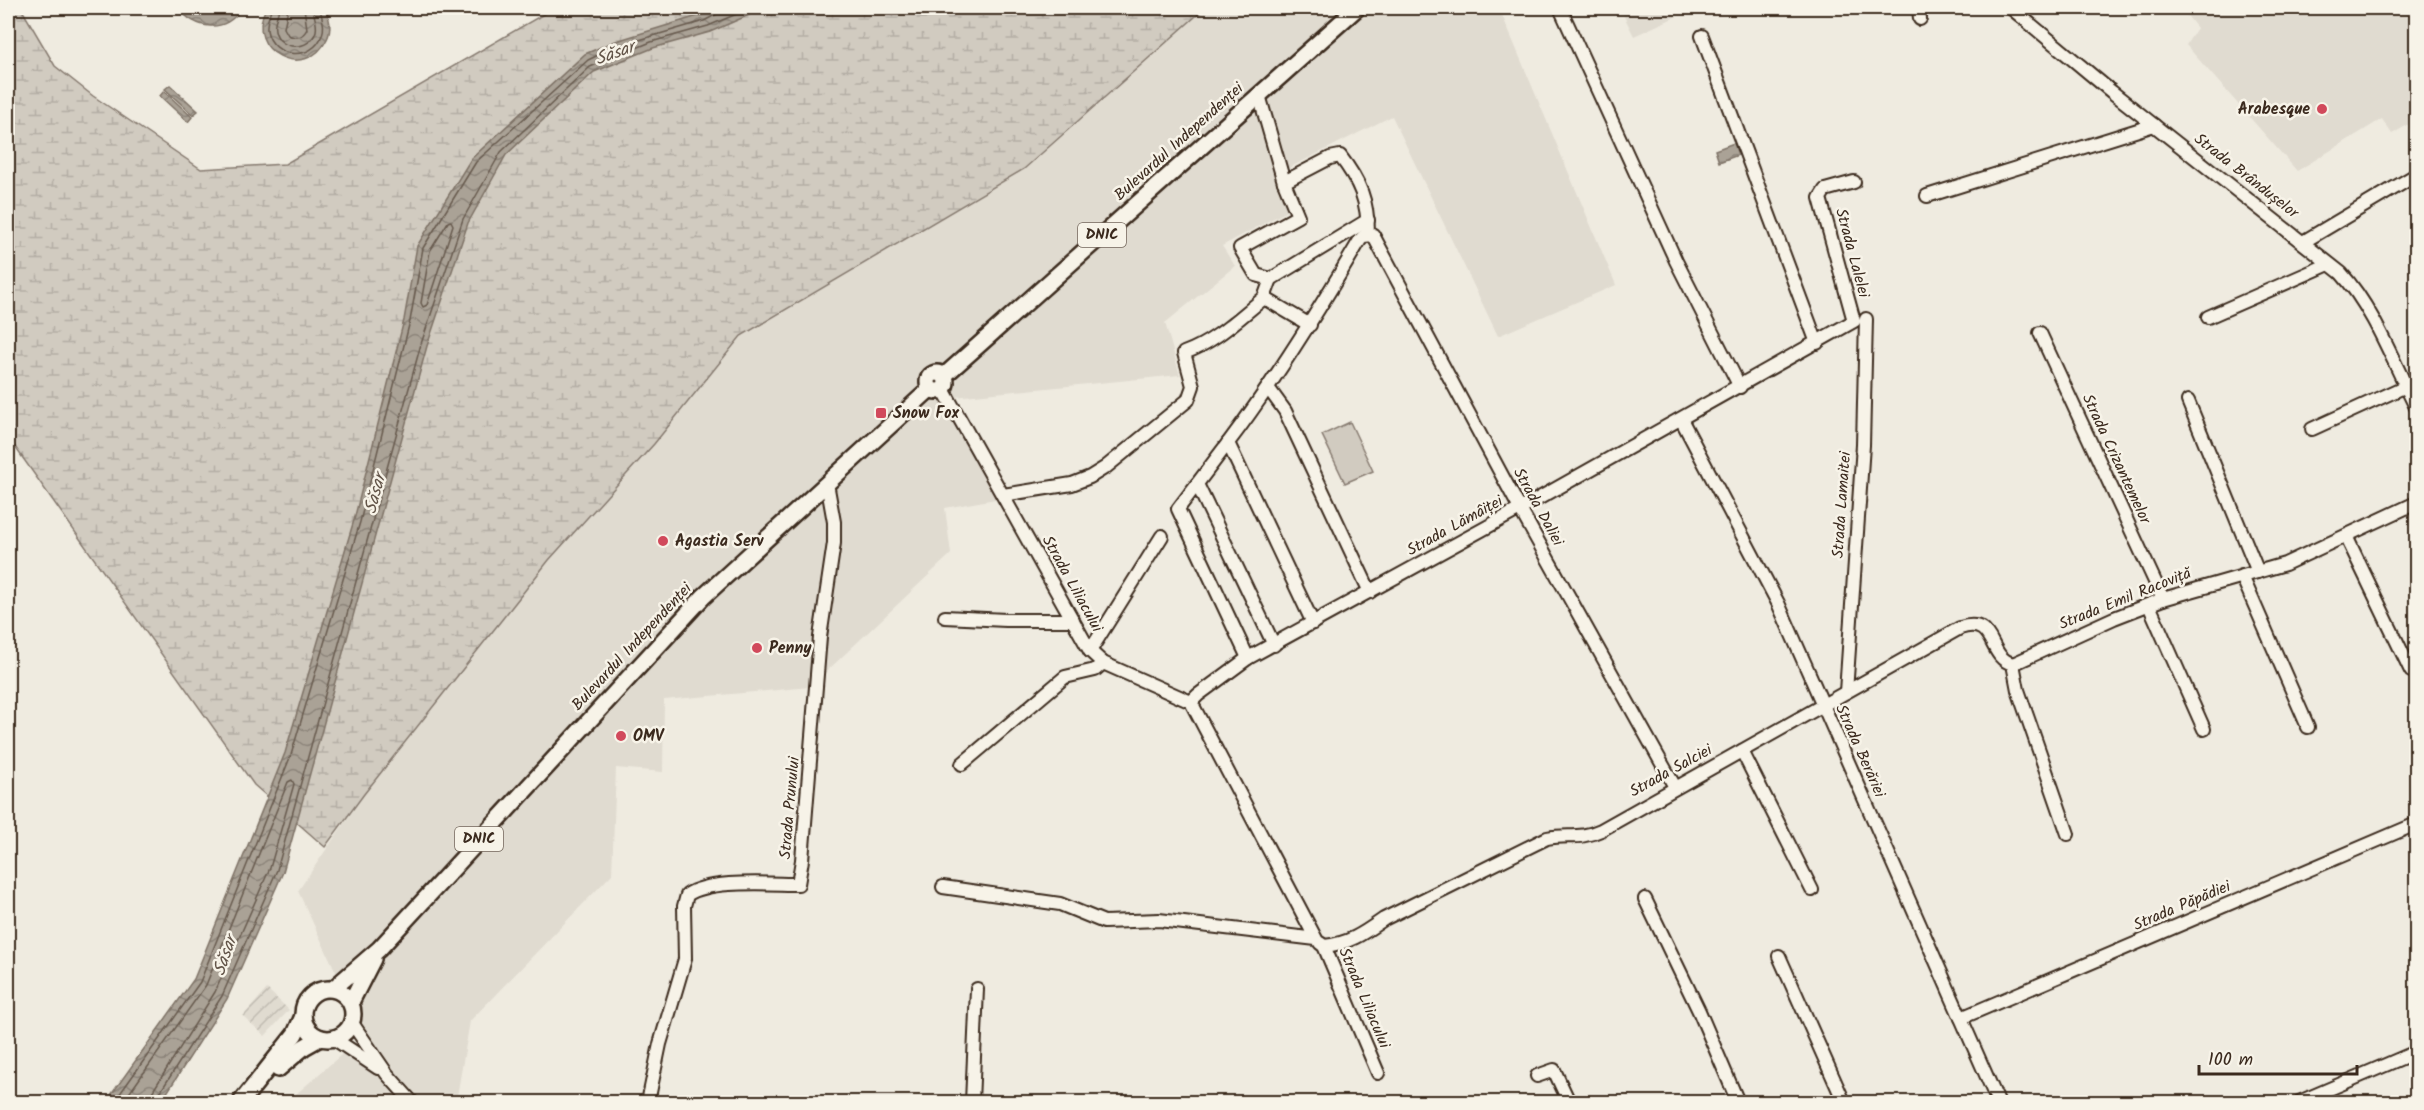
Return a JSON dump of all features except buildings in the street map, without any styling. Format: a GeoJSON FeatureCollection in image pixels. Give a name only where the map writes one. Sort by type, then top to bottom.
{"type":"FeatureCollection","features":[{"type":"Feature","properties":{"kind":"main road","name":"Bulevardul Independenței"},"geometry":{"type":"LineString","coordinates":[[333,989],[379,949],[703,597],[1357,8]]}},
{"type":"Feature","properties":{"kind":"main road","name":"Bulevardul Independenței"},"geometry":{"type":"LineString","coordinates":[[351,1002],[379,949]]}},
{"type":"Feature","properties":{"kind":"main road","name":"DN1C"},"geometry":{"type":"LineString","coordinates":[[245,1099],[295,1034],[303,1016],[303,1008],[311,995],[326,988],[333,989]]}},
{"type":"Feature","properties":{"kind":"main road"},"geometry":{"type":"LineString","coordinates":[[333,989],[344,993],[351,1002],[352,1023]]}},
{"type":"Feature","properties":{"kind":"main road"},"geometry":{"type":"LineString","coordinates":[[303,1016],[312,1033],[327,1038]]}},
{"type":"Feature","properties":{"kind":"main road","name":"DN1C"},"geometry":{"type":"LineString","coordinates":[[245,1099],[288,1059],[327,1038],[341,1035],[352,1023]]}},
{"type":"Feature","properties":{"kind":"street"},"geometry":{"type":"LineString","coordinates":[[1560,8],[1676,261],[1740,387]]}},
{"type":"Feature","properties":{"kind":"street","name":"Strada Brândușelor"},"geometry":{"type":"LineString","coordinates":[[2011,8],[2154,125],[2303,242],[2353,287],[2416,407]]}},
{"type":"Feature","properties":{"kind":"street"},"geometry":{"type":"LineString","coordinates":[[1702,36],[1818,343]]}},
{"type":"Feature","properties":{"kind":"street"},"geometry":{"type":"LineString","coordinates":[[1259,95],[1284,182],[1298,216],[1240,248],[1256,275],[1271,279]]}},
{"type":"Feature","properties":{"kind":"street"},"geometry":{"type":"LineString","coordinates":[[1927,196],[2154,125]]}},
{"type":"Feature","properties":{"kind":"street"},"geometry":{"type":"LineString","coordinates":[[1248,658],[1178,509],[1269,389],[1360,240],[1372,237],[1368,209],[1353,172],[1340,156],[1330,158],[1284,182]]}},
{"type":"Feature","properties":{"kind":"street"},"geometry":{"type":"LineString","coordinates":[[2303,242],[2416,175]]}},
{"type":"Feature","properties":{"kind":"street","name":"Strada Lalelei"},"geometry":{"type":"LineString","coordinates":[[1854,182],[1825,190],[1820,198],[1860,320]]}},
{"type":"Feature","properties":{"kind":"street"},"geometry":{"type":"LineString","coordinates":[[1003,495],[1072,484],[1106,467],[1188,400],[1193,386],[1184,353],[1201,347],[1217,337],[1264,298],[1271,279],[1368,220]]}},
{"type":"Feature","properties":{"kind":"street","name":"Strada Daliei"},"geometry":{"type":"LineString","coordinates":[[1372,237],[1675,787]]}},
{"type":"Feature","properties":{"kind":"street"},"geometry":{"type":"LineString","coordinates":[[2208,317],[2329,264]]}},
{"type":"Feature","properties":{"kind":"street"},"geometry":{"type":"LineString","coordinates":[[1264,298],[1310,325]]}},
{"type":"Feature","properties":{"kind":"street","name":"Strada Lămâiței"},"geometry":{"type":"LineString","coordinates":[[1191,702],[1248,658],[1860,320]]}},
{"type":"Feature","properties":{"kind":"street","name":"Strada Lamaitei"},"geometry":{"type":"LineString","coordinates":[[1846,692],[1863,445],[1860,320]]}},
{"type":"Feature","properties":{"kind":"street","name":"Strada Crizantemelor"},"geometry":{"type":"LineString","coordinates":[[2040,333],[2163,599]]}},
{"type":"Feature","properties":{"kind":"street","name":"Strada Liliacului"},"geometry":{"type":"LineString","coordinates":[[939,385],[1090,651],[1103,663],[1191,702],[1320,943],[1378,1073]]}},
{"type":"Feature","properties":{"kind":"street"},"geometry":{"type":"LineString","coordinates":[[2312,429],[2406,386]]}},
{"type":"Feature","properties":{"kind":"street"},"geometry":{"type":"LineString","coordinates":[[1269,389],[1285,411],[1370,592]]}},
{"type":"Feature","properties":{"kind":"street"},"geometry":{"type":"LineString","coordinates":[[2187,401],[2258,572]]}},
{"type":"Feature","properties":{"kind":"street","name":"Strada Berăriei"},"geometry":{"type":"LineString","coordinates":[[1681,419],[1778,603],[1998,1102]]}},
{"type":"Feature","properties":{"kind":"street"},"geometry":{"type":"LineString","coordinates":[[1228,443],[1313,623]]}},
{"type":"Feature","properties":{"kind":"street","name":"Strada Prunului"},"geometry":{"type":"LineString","coordinates":[[648,1102],[660,1044],[685,959],[684,906],[687,895],[696,890],[730,884],[798,884],[802,860],[820,637],[834,543],[834,522],[827,483]]}},
{"type":"Feature","properties":{"kind":"street"},"geometry":{"type":"LineString","coordinates":[[1197,484],[1274,645]]}},
{"type":"Feature","properties":{"kind":"street","name":"Strada Emil Racoviță"},"geometry":{"type":"LineString","coordinates":[[2013,664],[2163,599],[2285,564],[2416,503]]}},
{"type":"Feature","properties":{"kind":"street"},"geometry":{"type":"LineString","coordinates":[[1090,651],[1162,536]]}},
{"type":"Feature","properties":{"kind":"street"},"geometry":{"type":"LineString","coordinates":[[2346,536],[2411,672]]}},
{"type":"Feature","properties":{"kind":"street"},"geometry":{"type":"LineString","coordinates":[[2242,576],[2308,727]]}},
{"type":"Feature","properties":{"kind":"street"},"geometry":{"type":"LineString","coordinates":[[2149,605],[2204,729]]}},
{"type":"Feature","properties":{"kind":"street"},"geometry":{"type":"LineString","coordinates":[[945,617],[1073,620]]}},
{"type":"Feature","properties":{"kind":"street","name":"Strada Salciei"},"geometry":{"type":"LineString","coordinates":[[1320,943],[1348,942],[1384,919],[1547,838],[1561,835],[1574,838],[1588,836],[1601,830],[1960,628],[1970,624],[1981,627],[1988,633],[2000,656],[2013,664]]}},
{"type":"Feature","properties":{"kind":"street"},"geometry":{"type":"LineString","coordinates":[[962,764],[1065,677],[1095,670],[1103,663]]}},
{"type":"Feature","properties":{"kind":"street"},"geometry":{"type":"LineString","coordinates":[[2013,664],[2018,690],[2068,834]]}},
{"type":"Feature","properties":{"kind":"street"},"geometry":{"type":"LineString","coordinates":[[1742,751],[1812,890]]}},
{"type":"Feature","properties":{"kind":"street","name":"Strada Păpădiei"},"geometry":{"type":"LineString","coordinates":[[1961,1017],[2416,824]]}},
{"type":"Feature","properties":{"kind":"street","name":"Strada Liliacului"},"geometry":{"type":"LineString","coordinates":[[944,887],[1060,904],[1104,922],[1159,920],[1320,943]]}},
{"type":"Feature","properties":{"kind":"street"},"geometry":{"type":"LineString","coordinates":[[1645,899],[1699,1011],[1738,1102]]}},
{"type":"Feature","properties":{"kind":"street"},"geometry":{"type":"LineString","coordinates":[[1779,956],[1844,1102]]}},
{"type":"Feature","properties":{"kind":"street"},"geometry":{"type":"LineString","coordinates":[[972,1102],[977,989]]}},
{"type":"Feature","properties":{"kind":"street"},"geometry":{"type":"LineString","coordinates":[[352,1023],[387,1074],[412,1102]]}},
{"type":"Feature","properties":{"kind":"street"},"geometry":{"type":"LineString","coordinates":[[327,1038],[387,1074]]}},
{"type":"Feature","properties":{"kind":"street"},"geometry":{"type":"LineString","coordinates":[[2299,1102],[2416,1052]]}},
{"type":"Feature","properties":{"kind":"street"},"geometry":{"type":"LineString","coordinates":[[1537,1076],[1554,1070],[1569,1102]]}},
{"type":"Feature","properties":{"kind":"shaded area"},"geometry":{"type":"Polygon","coordinates":[[[1205,8],[1499,8],[1616,285],[1498,336],[1392,116],[1277,174],[1287,211],[1222,246],[1235,266],[1165,323],[1180,375],[944,398],[1001,498],[945,508],[951,554],[810,687],[664,700],[663,772],[616,768],[612,874],[470,1021],[456,1102],[287,1102],[365,1034],[298,891],[364,794],[549,560],[654,444],[741,336],[1024,169],[1205,8]]]}},
{"type":"Feature","properties":{"kind":"shaded area"},"geometry":{"type":"Polygon","coordinates":[[[1620,8],[1695,8],[1634,36],[1620,8]]]}},
{"type":"Feature","properties":{"kind":"shaded area","name":"Arabesque"},"geometry":{"type":"Polygon","coordinates":[[[2181,8],[2416,8],[2416,120],[2392,134],[2382,119],[2297,171],[2186,45],[2197,28],[2181,8]]]}},
{"type":"Feature","properties":{"kind":"shaded area"},"geometry":{"type":"Polygon","coordinates":[[[267,989],[289,1010],[265,1036],[243,1016],[267,989]]]}},
{"type":"Feature","properties":{"kind":"green space"},"geometry":{"type":"Polygon","coordinates":[[[8,8],[21,8],[55,66],[93,96],[201,169],[285,164],[554,8],[1205,8],[1024,169],[741,336],[654,444],[549,560],[364,794],[325,847],[254,785],[8,437],[8,8]]]}},
{"type":"Feature","properties":{"kind":"green space"},"geometry":{"type":"Polygon","coordinates":[[[1350,422],[1373,471],[1345,483],[1322,435],[1350,422]]]}},
{"type":"Feature","properties":{"kind":"water"},"geometry":{"type":"Polygon","coordinates":[[[179,8],[241,8],[228,22],[210,26],[193,21],[179,8]]]}},
{"type":"Feature","properties":{"kind":"water"},"geometry":{"type":"Polygon","coordinates":[[[266,8],[325,8],[330,23],[327,39],[317,52],[305,59],[292,60],[280,56],[270,48],[263,37],[261,23],[266,8]]]}},
{"type":"Feature","properties":{"kind":"water","name":"Săsar"},"geometry":{"type":"Polygon","coordinates":[[[719,8],[765,8],[710,32],[653,48],[594,72],[506,155],[468,223],[427,346],[283,872],[227,999],[161,1102],[106,1102],[194,979],[285,753],[354,520],[404,320],[417,246],[471,159],[585,54],[613,42],[719,8]]]}},
{"type":"Feature","properties":{"kind":"water"},"geometry":{"type":"Polygon","coordinates":[[[170,85],[198,111],[193,115],[165,89],[170,85]]]}},
{"type":"Feature","properties":{"kind":"water"},"geometry":{"type":"Polygon","coordinates":[[[164,91],[192,117],[188,122],[160,96],[164,91]]]}},
{"type":"Feature","properties":{"kind":"water"},"geometry":{"type":"Polygon","coordinates":[[[1734,143],[1738,155],[1719,162],[1715,150],[1734,143]]]}},
{"type":"Feature","properties":{"kind":"place","name":"Arabesque"},"geometry":{"type":"Point","coordinates":[2322,109]}},
{"type":"Feature","properties":{"kind":"place","name":"Snow Fox"},"geometry":{"type":"Point","coordinates":[881,413]}},
{"type":"Feature","properties":{"kind":"place","name":"Agastia Serv"},"geometry":{"type":"Point","coordinates":[663,541]}},
{"type":"Feature","properties":{"kind":"place","name":"Penny"},"geometry":{"type":"Point","coordinates":[757,648]}},
{"type":"Feature","properties":{"kind":"place","name":"OMV"},"geometry":{"type":"Point","coordinates":[621,736]}}]}
